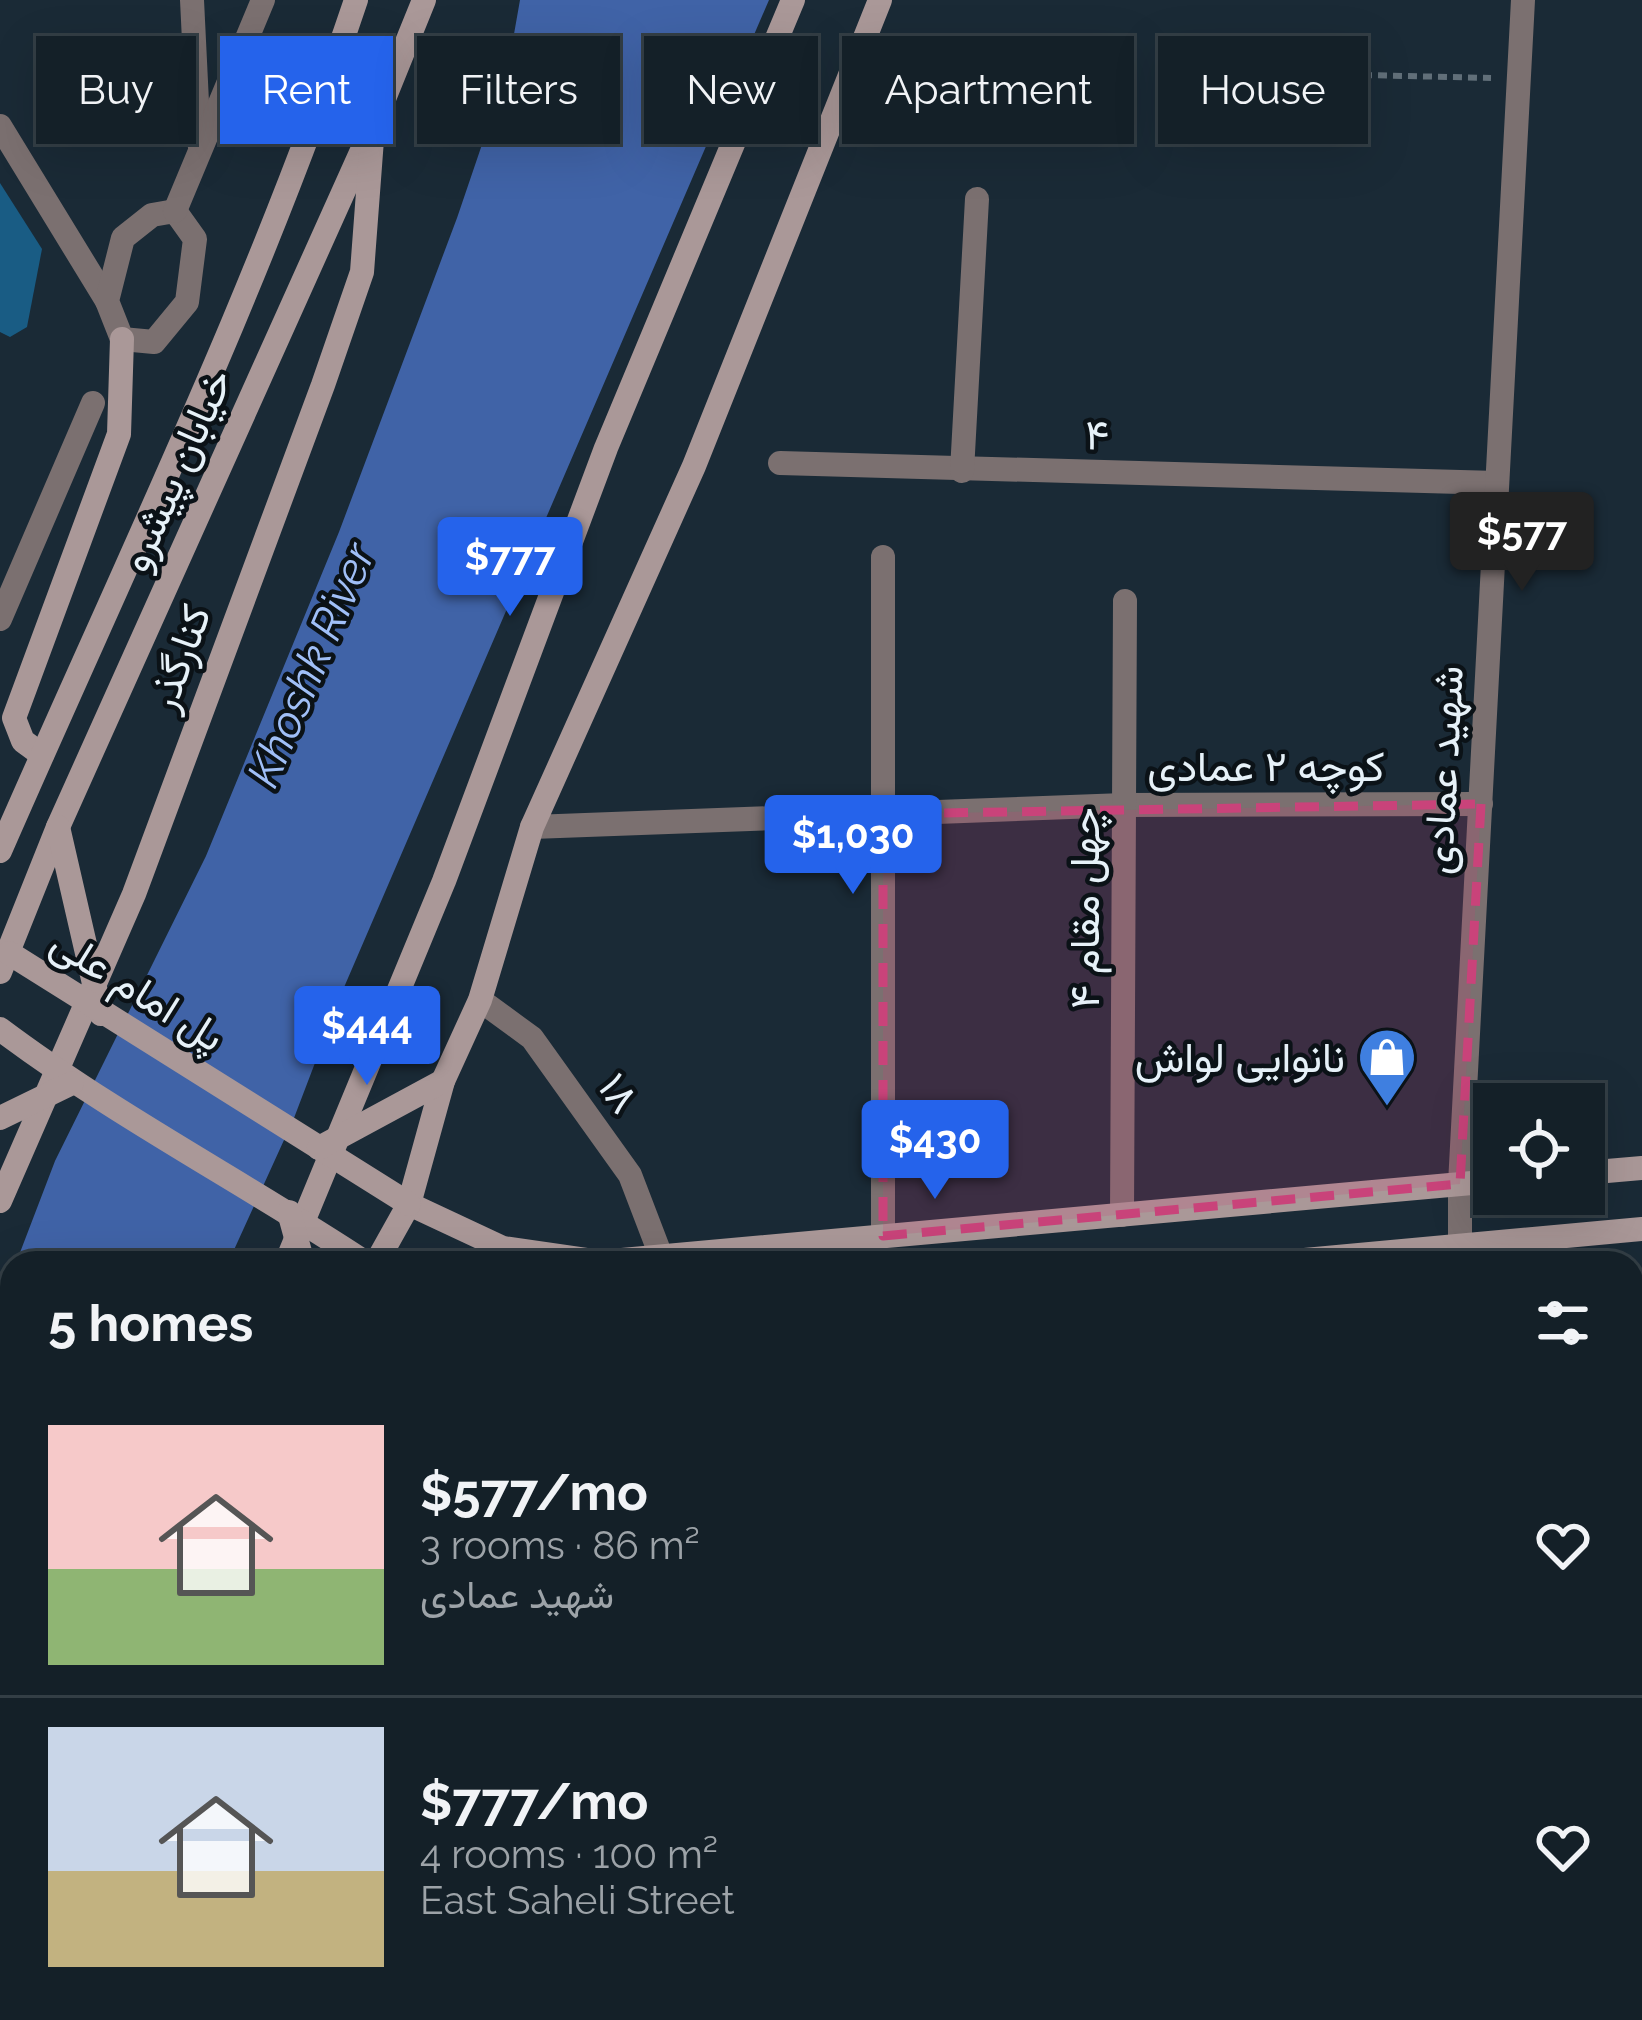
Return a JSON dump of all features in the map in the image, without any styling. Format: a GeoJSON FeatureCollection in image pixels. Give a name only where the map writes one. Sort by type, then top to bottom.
{"type":"FeatureCollection","features":[{"type":"Feature","properties":{"kind":"main road","name":"خیابان پیشرو"},"geometry":{"type":"LineString","coordinates":[[0,851],[191,426],[356,0]]}},
{"type":"Feature","properties":{"kind":"main road","name":"خیابان پیشرو"},"geometry":{"type":"LineString","coordinates":[[393,78],[424,0]]}},
{"type":"Feature","properties":{"kind":"main road"},"geometry":{"type":"LineString","coordinates":[[291,1251],[444,881],[606,448],[794,0]]}},
{"type":"Feature","properties":{"kind":"main road"},"geometry":{"type":"LineString","coordinates":[[383,1251],[409,1204],[443,1081],[480,1000],[532,827],[694,466],[880,0]]}},
{"type":"Feature","properties":{"kind":"main road","name":"خیابان پیشرو"},"geometry":{"type":"LineString","coordinates":[[3,957],[366,144]]}},
{"type":"Feature","properties":{"kind":"main road","name":"کنارگذر"},"geometry":{"type":"LineString","coordinates":[[0,1201],[134,894],[323,385],[362,272],[373,144]]}},
{"type":"Feature","properties":{"kind":"main road"},"geometry":{"type":"LineString","coordinates":[[42,754],[23,741],[14,718],[119,434],[122,339]]}},
{"type":"Feature","properties":{"kind":"main road"},"geometry":{"type":"LineString","coordinates":[[58,827],[100,1014]]}},
{"type":"Feature","properties":{"kind":"main road","name":"پل امام علی"},"geometry":{"type":"LineString","coordinates":[[3,957],[409,1204],[503,1248],[524,1251]]}},
{"type":"Feature","properties":{"kind":"main road"},"geometry":{"type":"LineString","coordinates":[[0,1029],[72,1082],[348,1251]]}},
{"type":"Feature","properties":{"kind":"main road"},"geometry":{"type":"LineString","coordinates":[[319,1148],[443,1081]]}},
{"type":"Feature","properties":{"kind":"main road"},"geometry":{"type":"LineString","coordinates":[[0,1118],[72,1082]]}},
{"type":"Feature","properties":{"kind":"main road"},"geometry":{"type":"LineString","coordinates":[[1605,1171],[1642,1168]]}},
{"type":"Feature","properties":{"kind":"main road","name":"پل امام علی"},"geometry":{"type":"LineString","coordinates":[[717,1251],[1473,1183]]}},
{"type":"Feature","properties":{"kind":"main road"},"geometry":{"type":"LineString","coordinates":[[289,1212],[300,1251]]}},
{"type":"Feature","properties":{"kind":"main road"},"geometry":{"type":"LineString","coordinates":[[1405,1251],[1642,1229]]}},
{"type":"Feature","properties":{"kind":"street"},"geometry":{"type":"LineString","coordinates":[[192,0],[200,151]]}},
{"type":"Feature","properties":{"kind":"street"},"geometry":{"type":"LineString","coordinates":[[175,211],[263,0]]}},
{"type":"Feature","properties":{"kind":"street","name":"شهید عمادی"},"geometry":{"type":"LineString","coordinates":[[1460,1246],[1523,0]]}},
{"type":"Feature","properties":{"kind":"street"},"geometry":{"type":"LineString","coordinates":[[0,126],[107,301],[122,339],[154,343],[187,302],[195,239],[175,211]]}},
{"type":"Feature","properties":{"kind":"street"},"geometry":{"type":"LineString","coordinates":[[962,472],[977,199]]}},
{"type":"Feature","properties":{"kind":"street"},"geometry":{"type":"LineString","coordinates":[[107,301],[123,238],[152,215],[175,211]]}},
{"type":"Feature","properties":{"kind":"street"},"geometry":{"type":"LineString","coordinates":[[0,619],[93,403]]}},
{"type":"Feature","properties":{"kind":"street","name":"۴"},"geometry":{"type":"LineString","coordinates":[[780,464],[1497,483]]}},
{"type":"Feature","properties":{"kind":"street"},"geometry":{"type":"LineString","coordinates":[[883,557],[884,1236]]}},
{"type":"Feature","properties":{"kind":"street","name":"چهل مقام ۴"},"geometry":{"type":"LineString","coordinates":[[1122,1215],[1125,601]]}},
{"type":"Feature","properties":{"kind":"street","name":"کوچه ۲ عمادی"},"geometry":{"type":"LineString","coordinates":[[532,827],[1124,805],[1480,804]]}},
{"type":"Feature","properties":{"kind":"street","name":"۱۸"},"geometry":{"type":"LineString","coordinates":[[480,1000],[532,1038],[630,1175],[659,1251]]}},
{"type":"Feature","properties":{"kind":"path"},"geometry":{"type":"LineString","coordinates":[[1368,75],[1519,79]]}},
{"type":"Feature","properties":{"kind":"highlighted area"},"geometry":{"type":"Polygon","coordinates":[[[1481,804],[1460,1184],[883,1236],[883,814],[1481,804]]]}},
{"type":"Feature","properties":{"kind":"water","name":"Khoshk River"},"geometry":{"type":"Polygon","coordinates":[[[520,0],[769,0],[754,36],[644,36],[644,144],[707,144],[233,1251],[21,1251],[55,1161],[206,856],[339,532],[482,144],[620,144],[620,36],[514,36],[520,0]]]}},
{"type":"Feature","properties":{"kind":"building"},"geometry":{"type":"Polygon","coordinates":[[[0,183],[42,249],[27,327],[10,337],[0,332],[0,183]]]}},
{"type":"Feature","properties":{"kind":"place","name":"نانوایی لواش"},"geometry":{"type":"Point","coordinates":[1387,1108]}}]}
